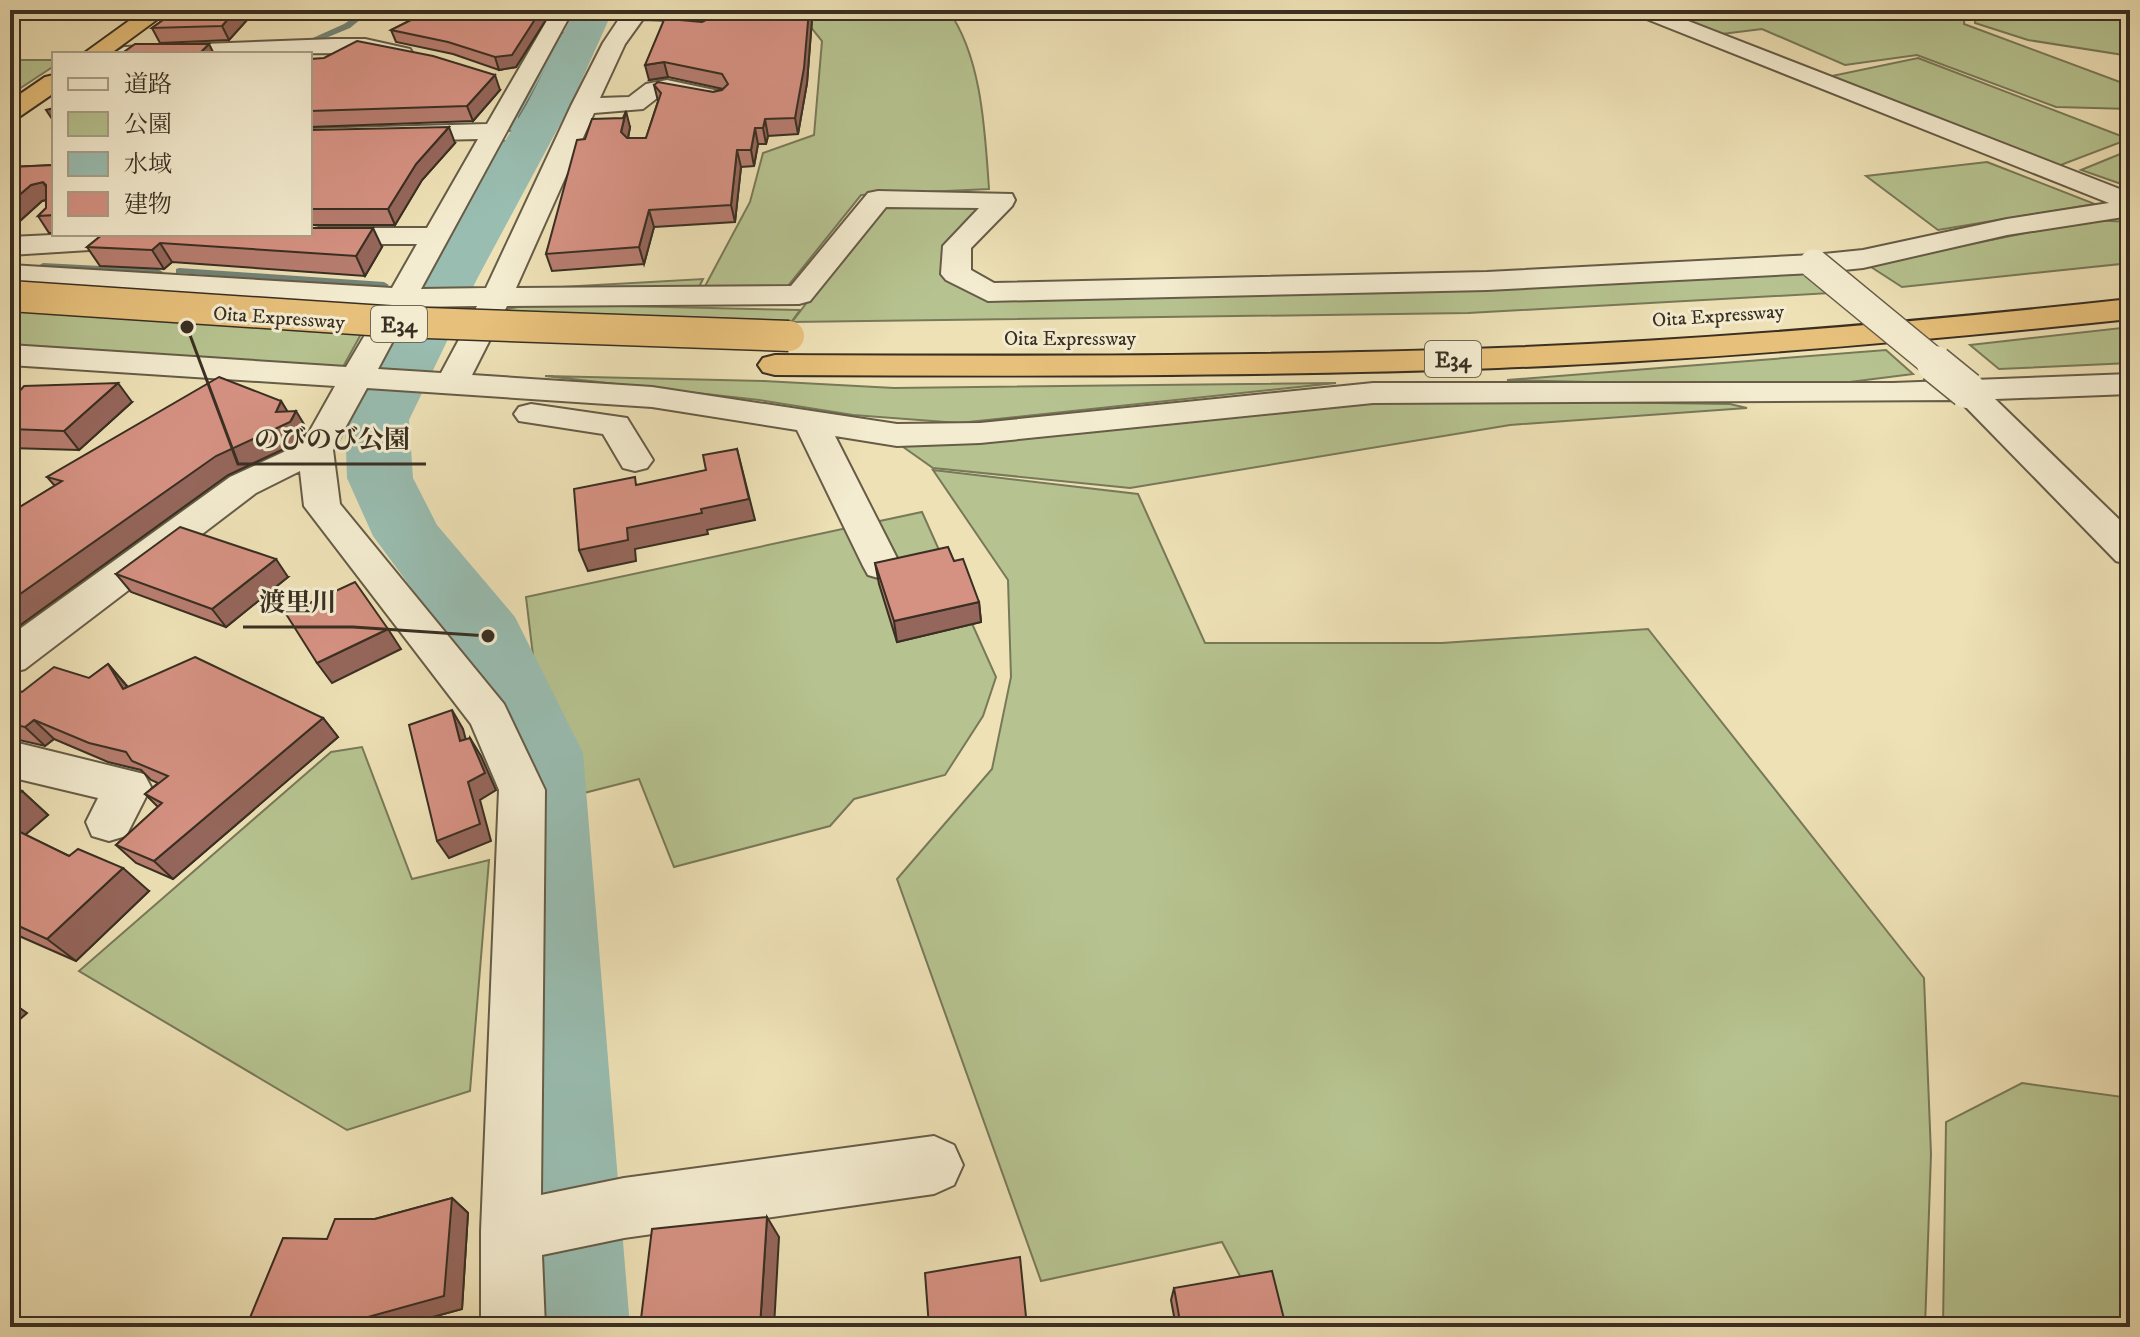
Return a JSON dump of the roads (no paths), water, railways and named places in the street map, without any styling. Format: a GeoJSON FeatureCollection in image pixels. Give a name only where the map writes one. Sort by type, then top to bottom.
{"type":"FeatureCollection","features":[{"type":"Feature","properties":{"kind":"highway"},"geometry":{"type":"LineString","coordinates":[[98,52],[159,10]]}},
{"type":"Feature","properties":{"kind":"highway"},"geometry":{"type":"LineString","coordinates":[[10,112],[52,83]]}},
{"type":"Feature","properties":{"kind":"highway","name":"Oita Expressway"},"geometry":{"type":"LineString","coordinates":[[1716,316],[1951,299],[2130,279]]}},
{"type":"Feature","properties":{"kind":"highway","name":"Oita Expressway"},"geometry":{"type":"LineString","coordinates":[[10,296],[341,322],[594,332],[782,351],[1121,338],[1482,330],[1607,323]]}},
{"type":"Feature","properties":{"kind":"highway","name":"Oita Expressway"},"geometry":{"type":"LineString","coordinates":[[10,324],[326,346],[782,351],[1126,366],[1500,358],[1966,327],[2130,309]]}},
{"type":"Feature","properties":{"kind":"street"},"geometry":{"type":"LineString","coordinates":[[10,658],[243,485],[316,450],[364,377],[495,131],[511,78],[563,10]]}},
{"type":"Feature","properties":{"kind":"street"},"geometry":{"type":"LineString","coordinates":[[1641,10],[2130,205]]}},
{"type":"Feature","properties":{"kind":"street"},"geometry":{"type":"LineString","coordinates":[[430,381],[495,299],[583,106],[614,43],[635,11],[671,12],[680,14],[679,23],[687,27],[712,26]]}},
{"type":"Feature","properties":{"kind":"street"},"geometry":{"type":"LineString","coordinates":[[180,52],[350,46],[428,59]]}},
{"type":"Feature","properties":{"kind":"street"},"geometry":{"type":"LineString","coordinates":[[583,106],[641,112],[654,89],[667,87],[717,98]]}},
{"type":"Feature","properties":{"kind":"street"},"geometry":{"type":"LineString","coordinates":[[312,136],[495,131]]}},
{"type":"Feature","properties":{"kind":"street"},"geometry":{"type":"LineString","coordinates":[[11,255],[405,298],[799,295],[878,199],[1002,200],[957,246],[956,274],[988,292],[1487,281],[1863,259],[2007,227],[2130,205]]}},
{"type":"Feature","properties":{"kind":"street"},"geometry":{"type":"LineString","coordinates":[[11,255],[44,218]]}},
{"type":"Feature","properties":{"kind":"street"},"geometry":{"type":"LineString","coordinates":[[284,236],[438,236]]}},
{"type":"Feature","properties":{"kind":"street"},"geometry":{"type":"LineString","coordinates":[[11,255],[174,237]]}},
{"type":"Feature","properties":{"kind":"street"},"geometry":{"type":"LineString","coordinates":[[1814,264],[1967,390],[2130,552]]}},
{"type":"Feature","properties":{"kind":"street"},"geometry":{"type":"LineString","coordinates":[[10,355],[652,397],[897,435],[980,433],[1373,393],[1893,393],[2130,384]]}},
{"type":"Feature","properties":{"kind":"street"},"geometry":{"type":"LineString","coordinates":[[430,381],[455,404],[615,425],[635,460]]}},
{"type":"Feature","properties":{"kind":"street"},"geometry":{"type":"LineString","coordinates":[[810,421],[882,566]]}},
{"type":"Feature","properties":{"kind":"street"},"geometry":{"type":"LineString","coordinates":[[316,450],[322,506],[489,716],[522,790],[511,1231],[513,1327]]}},
{"type":"Feature","properties":{"kind":"street"},"geometry":{"type":"LineString","coordinates":[[10,759],[128,787],[109,822]]}},
{"type":"Feature","properties":{"kind":"street"},"geometry":{"type":"LineString","coordinates":[[511,1231],[624,1208],[934,1165]]}},
{"type":"Feature","properties":{"kind":"water"},"geometry":{"type":"Polygon","coordinates":[[[597,32],[541,131],[502,131],[555,33],[597,32]]]}},
{"type":"Feature","properties":{"kind":"water"},"geometry":{"type":"Polygon","coordinates":[[[539,140],[460,287],[426,289],[421,286],[499,141],[539,140]]]}},
{"type":"Feature","properties":{"kind":"waterway"},"geometry":{"type":"LineString","coordinates":[[301,45],[347,26],[369,10]]}},
{"type":"Feature","properties":{"kind":"waterway"},"geometry":{"type":"LineString","coordinates":[[571,1327],[541,753],[488,636],[408,536],[380,478],[377,420],[450,279],[549,104],[594,10]]}},
{"type":"Feature","properties":{"kind":"waterway"},"geometry":{"type":"LineString","coordinates":[[43,266],[158,272]]}},
{"type":"Feature","properties":{"kind":"waterway"},"geometry":{"type":"LineString","coordinates":[[179,271],[384,285]]}},
{"type":"Feature","properties":{"kind":"place","name":"のびのび公園"},"geometry":{"type":"Point","coordinates":[187,327]}},
{"type":"Feature","properties":{"kind":"place","name":"渡里川"},"geometry":{"type":"Point","coordinates":[488,636]}}]}
